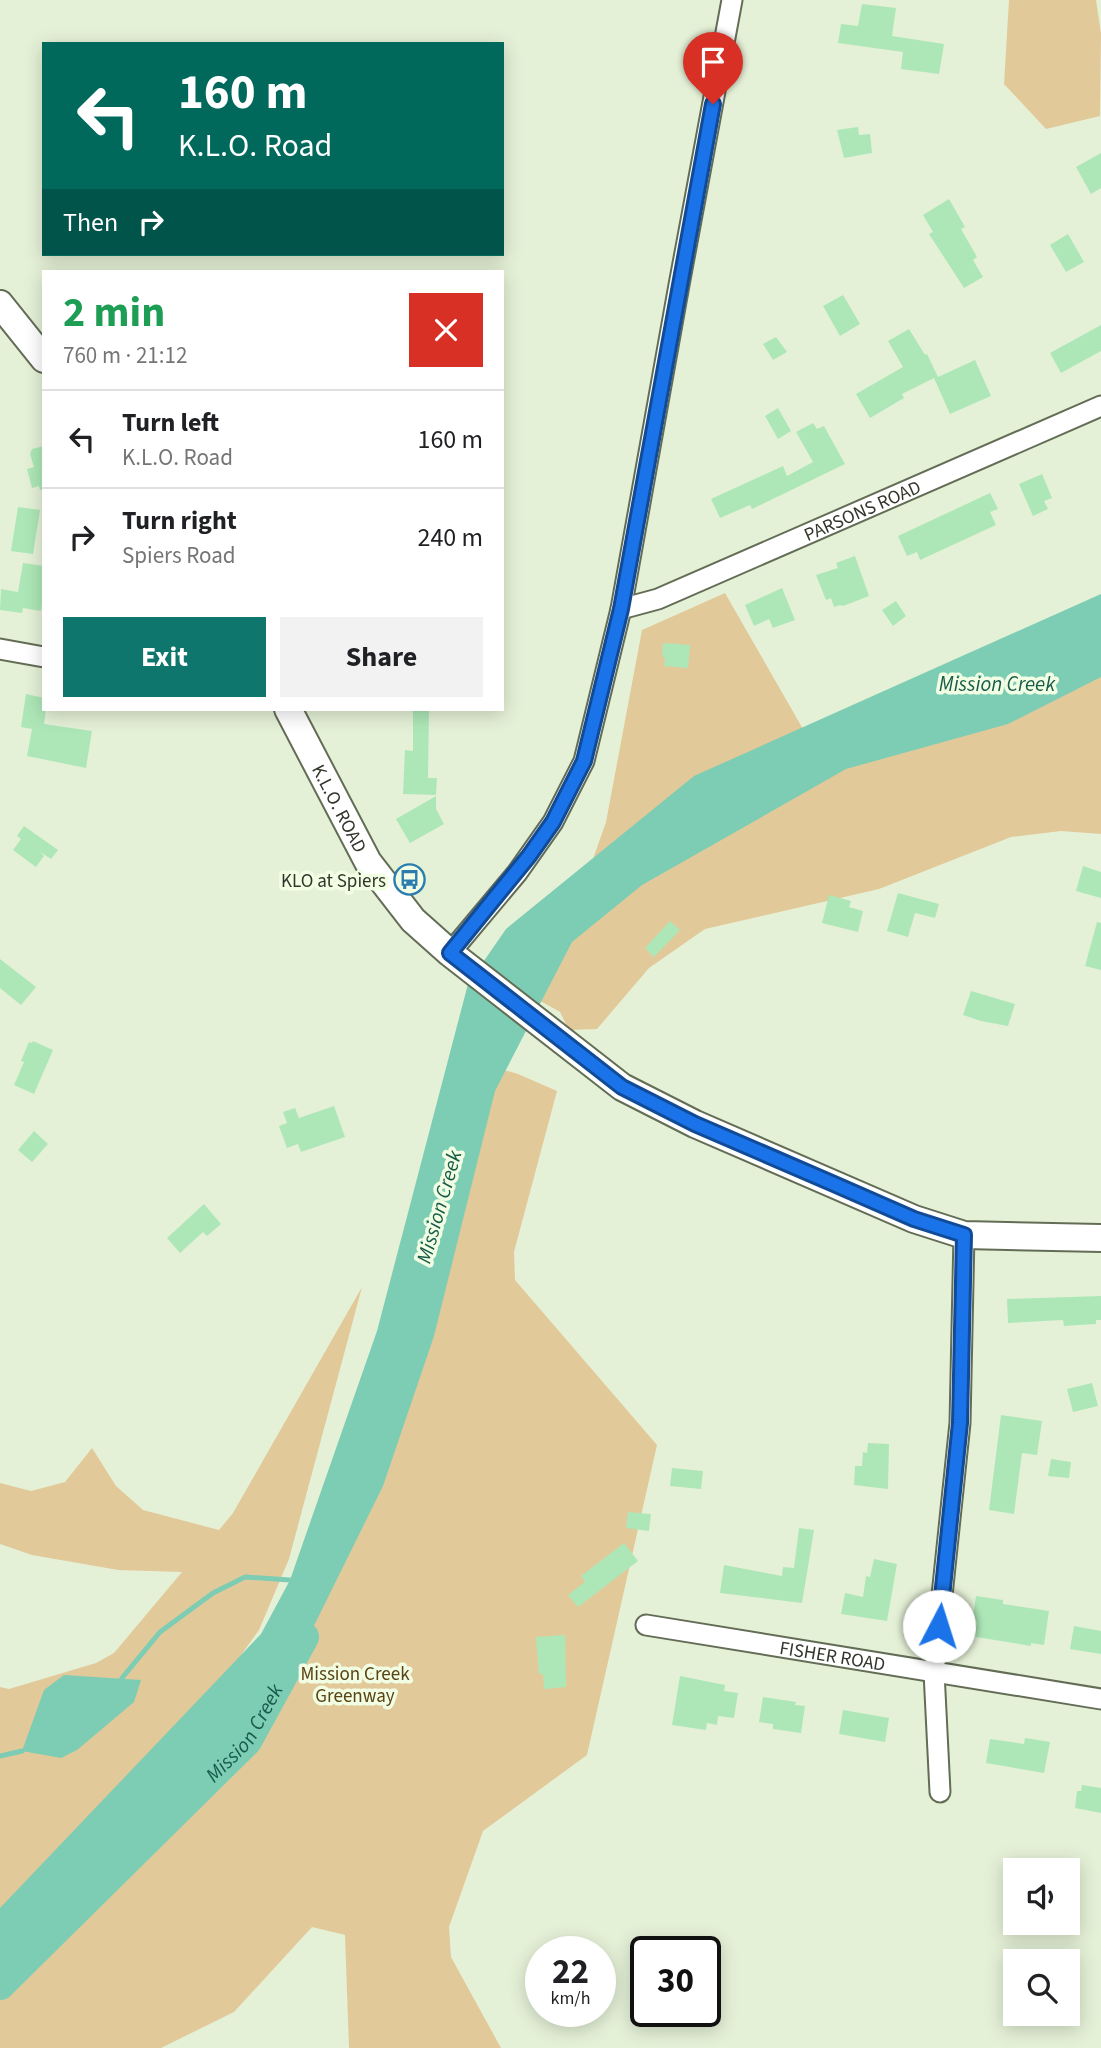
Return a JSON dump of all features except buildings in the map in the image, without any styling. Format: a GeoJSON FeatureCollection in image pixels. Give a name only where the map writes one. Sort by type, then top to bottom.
{"type":"FeatureCollection","features":[{"type":"Feature","properties":{"kind":"main road"},"geometry":{"type":"LineString","coordinates":[[0,304],[42,356]]}},
{"type":"Feature","properties":{"kind":"main road","name":"K.L.O. ROAD"},"geometry":{"type":"LineString","coordinates":[[289,711],[368,862],[413,920],[450,953],[622,1087],[695,1124],[914,1219],[964,1235],[1101,1238]]}},
{"type":"Feature","properties":{"kind":"street"},"geometry":{"type":"LineString","coordinates":[[450,953],[524,863],[553,822],[584,761],[621,609],[732,0]]}},
{"type":"Feature","properties":{"kind":"street","name":"PARSONS ROAD"},"geometry":{"type":"LineString","coordinates":[[621,609],[658,599],[1101,406]]}},
{"type":"Feature","properties":{"kind":"street"},"geometry":{"type":"LineString","coordinates":[[0,649],[42,657]]}},
{"type":"Feature","properties":{"kind":"street"},"geometry":{"type":"LineString","coordinates":[[940,1792],[934,1672],[960,1423],[964,1235]]}},
{"type":"Feature","properties":{"kind":"street","name":"FISHER ROAD"},"geometry":{"type":"LineString","coordinates":[[646,1625],[1101,1699]]}},
{"type":"Feature","properties":{"kind":"green space"},"geometry":{"type":"Polygon","coordinates":[[[1009,0],[1096,0],[1101,33],[1100,116],[1046,129],[1004,84],[1009,0]]]}},
{"type":"Feature","properties":{"kind":"green space"},"geometry":{"type":"Polygon","coordinates":[[[725,593],[819,757],[1101,615],[1101,834],[1061,831],[1011,837],[879,889],[705,929],[649,968],[597,1029],[569,1030],[560,1012],[507,982],[593,859],[606,822],[642,630],[725,593]]]}},
{"type":"Feature","properties":{"kind":"green space","name":"Mission Creek Greenway"},"geometry":{"type":"Polygon","coordinates":[[[450,1054],[518,1074],[557,1091],[514,1252],[515,1280],[657,1445],[587,1755],[483,1831],[449,1927],[451,1957],[501,2048],[349,2048],[345,1935],[312,1927],[234,2012],[161,2048],[0,2048],[0,1936],[167,1765],[305,1573],[415,1212],[450,1054]]]}},
{"type":"Feature","properties":{"kind":"green space"},"geometry":{"type":"Polygon","coordinates":[[[362,1287],[289,1559],[259,1630],[212,1695],[0,1912],[0,1687],[9,1689],[96,1663],[114,1653],[182,1572],[118,1570],[32,1555],[0,1544],[0,1483],[31,1491],[65,1482],[92,1448],[116,1486],[143,1510],[219,1530],[233,1513],[362,1287]]]}},
{"type":"Feature","properties":{"kind":"water","name":"Mission Creek"},"geometry":{"type":"Polygon","coordinates":[[[1101,594],[1101,677],[1008,724],[846,769],[642,885],[572,942],[495,1091],[434,1336],[383,1486],[302,1650],[188,1794],[50,1926],[0,1982],[0,1908],[261,1634],[290,1580],[377,1331],[468,984],[506,929],[694,776],[1101,594]]]}},
{"type":"Feature","properties":{"kind":"water"},"geometry":{"type":"Polygon","coordinates":[[[64,1675],[141,1680],[134,1702],[77,1750],[61,1758],[22,1751],[44,1690],[64,1675]]]}},
{"type":"Feature","properties":{"kind":"waterway"},"geometry":{"type":"LineString","coordinates":[[122,1678],[160,1632],[213,1593],[245,1577],[290,1580]]}},
{"type":"Feature","properties":{"kind":"waterway","name":"Mission Creek"},"geometry":{"type":"LineString","coordinates":[[0,1985],[247,1741],[304,1637]]}},
{"type":"Feature","properties":{"kind":"waterway"},"geometry":{"type":"LineString","coordinates":[[0,1756],[22,1751]]}},
{"type":"Feature","properties":{"kind":"place","name":"KLO at Spiers"},"geometry":{"type":"Point","coordinates":[409,880]}},
{"type":"Feature","properties":{"kind":"route"},"geometry":{"type":"LineString","coordinates":[[713,104],[621,609],[584,761],[553,822],[517,873],[450,953],[622,1087],[695,1124],[914,1219],[964,1235],[960,1423],[939,1626]]}}]}
